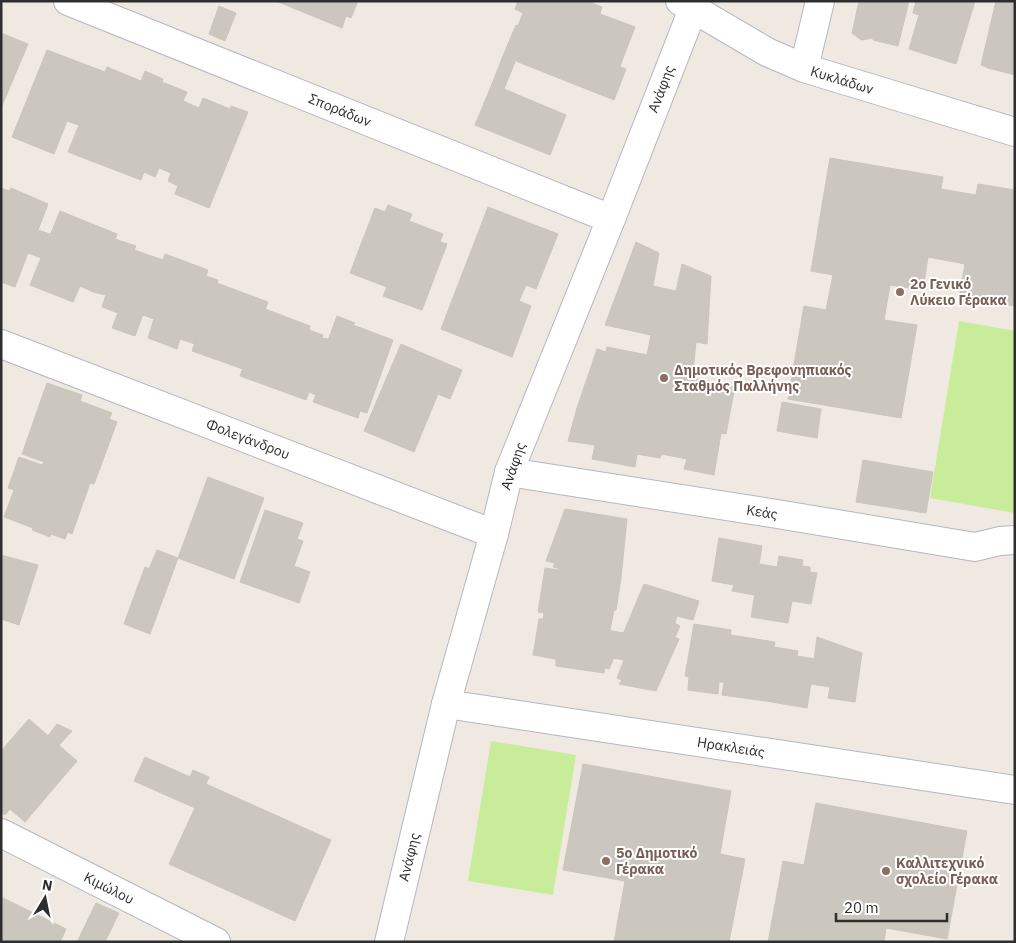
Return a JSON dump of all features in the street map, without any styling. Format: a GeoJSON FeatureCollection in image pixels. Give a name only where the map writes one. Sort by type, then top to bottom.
{"type":"FeatureCollection","features":[{"type":"Feature","properties":{"kind":"street","name":"Σποράδων"},"geometry":{"type":"LineString","coordinates":[[68,1],[611,218]]}},
{"type":"Feature","properties":{"kind":"street"},"geometry":{"type":"LineString","coordinates":[[804,68],[820,1]]}},
{"type":"Feature","properties":{"kind":"street","name":"Ανάφης"},"geometry":{"type":"LineString","coordinates":[[389,942],[446,704],[494,534],[509,472],[611,218],[686,5]]}},
{"type":"Feature","properties":{"kind":"street","name":"Κυκλάδων"},"geometry":{"type":"LineString","coordinates":[[686,5],[767,52],[804,68],[1015,132]]}},
{"type":"Feature","properties":{"kind":"street","name":"Φολεγάνδρου"},"geometry":{"type":"LineString","coordinates":[[1,344],[494,534]]}},
{"type":"Feature","properties":{"kind":"street","name":"Κεάς"},"geometry":{"type":"LineString","coordinates":[[509,472],[975,547],[1000,541],[1015,540]]}},
{"type":"Feature","properties":{"kind":"street","name":"Ηρακλειάς"},"geometry":{"type":"LineString","coordinates":[[446,704],[1015,790]]}},
{"type":"Feature","properties":{"kind":"street","name":"Κιμώλου"},"geometry":{"type":"LineString","coordinates":[[1,833],[216,942]]}},
{"type":"Feature","properties":{"kind":"green space"},"geometry":{"type":"Polygon","coordinates":[[[959,321],[1015,331],[1015,513],[930,498],[959,321]]]}},
{"type":"Feature","properties":{"kind":"green space"},"geometry":{"type":"Polygon","coordinates":[[[491,741],[576,755],[553,895],[468,881],[491,741]]]}},
{"type":"Feature","properties":{"kind":"building"},"geometry":{"type":"Polygon","coordinates":[[[276,1],[358,1],[351,18],[346,16],[342,28],[276,1]]]}},
{"type":"Feature","properties":{"kind":"building"},"geometry":{"type":"Polygon","coordinates":[[[518,1],[587,1],[602,7],[600,14],[635,27],[620,66],[518,26],[523,13],[515,9],[518,1]]]}},
{"type":"Feature","properties":{"kind":"building"},"geometry":{"type":"Polygon","coordinates":[[[859,1],[909,1],[898,46],[873,40],[873,38],[861,40],[852,33],[859,1]]]}},
{"type":"Feature","properties":{"kind":"building"},"geometry":{"type":"Polygon","coordinates":[[[916,1],[975,1],[956,64],[909,49],[919,15],[913,13],[916,1]]]}},
{"type":"Feature","properties":{"kind":"building"},"geometry":{"type":"Polygon","coordinates":[[[996,1],[1015,1],[1015,75],[981,65],[996,1]]]}},
{"type":"Feature","properties":{"kind":"building"},"geometry":{"type":"Polygon","coordinates":[[[219,6],[236,13],[225,41],[209,34],[219,6]]]}},
{"type":"Feature","properties":{"kind":"building"},"geometry":{"type":"Polygon","coordinates":[[[516,25],[626,69],[614,100],[503,56],[516,25]]]}},
{"type":"Feature","properties":{"kind":"building"},"geometry":{"type":"Polygon","coordinates":[[[1,33],[28,44],[1,108],[1,33]]]}},
{"type":"Feature","properties":{"kind":"building"},"geometry":{"type":"Polygon","coordinates":[[[47,50],[105,72],[107,67],[141,81],[107,167],[68,152],[79,125],[67,121],[54,154],[12,137],[47,50]]]}},
{"type":"Feature","properties":{"kind":"building"},"geometry":{"type":"Polygon","coordinates":[[[503,56],[515,62],[504,89],[492,84],[503,56]]]}},
{"type":"Feature","properties":{"kind":"building"},"geometry":{"type":"Polygon","coordinates":[[[145,71],[163,79],[162,82],[187,92],[183,101],[199,108],[203,98],[230,109],[231,106],[248,112],[209,208],[175,194],[178,186],[168,181],[171,173],[159,168],[155,177],[144,172],[141,180],[107,167],[145,71]]]}},
{"type":"Feature","properties":{"kind":"building"},"geometry":{"type":"Polygon","coordinates":[[[492,84],[566,115],[550,155],[475,125],[492,84]]]}},
{"type":"Feature","properties":{"kind":"building"},"geometry":{"type":"Polygon","coordinates":[[[830,158],[943,177],[941,189],[976,195],[978,184],[1015,190],[1015,306],[959,297],[965,264],[928,257],[923,290],[890,285],[884,320],[917,325],[901,418],[788,399],[804,306],[826,310],[833,275],[811,271],[830,158]]]}},
{"type":"Feature","properties":{"kind":"building"},"geometry":{"type":"Polygon","coordinates":[[[1,188],[9,191],[1,211],[1,188]]]}},
{"type":"Feature","properties":{"kind":"building"},"geometry":{"type":"Polygon","coordinates":[[[11,188],[48,204],[38,230],[50,234],[41,258],[28,253],[15,287],[1,282],[1,211],[11,188]]]}},
{"type":"Feature","properties":{"kind":"building"},"geometry":{"type":"Polygon","coordinates":[[[388,205],[412,214],[409,221],[443,234],[440,242],[447,244],[422,310],[383,296],[387,287],[350,273],[375,208],[385,212],[388,205]]]}},
{"type":"Feature","properties":{"kind":"building"},"geometry":{"type":"Polygon","coordinates":[[[488,207],[558,234],[536,289],[526,285],[519,301],[531,306],[512,357],[441,329],[488,207]]]}},
{"type":"Feature","properties":{"kind":"building"},"geometry":{"type":"Polygon","coordinates":[[[60,211],[117,234],[93,292],[80,286],[73,302],[30,285],[60,211]]]}},
{"type":"Feature","properties":{"kind":"building"},"geometry":{"type":"Polygon","coordinates":[[[115,239],[136,246],[134,250],[163,260],[135,336],[112,328],[118,313],[102,307],[106,295],[93,292],[115,239]]]}},
{"type":"Feature","properties":{"kind":"building","name":"Δημοτικός Βρεφονηπιακός Σταθμός Παλλήνης"},"geometry":{"type":"Polygon","coordinates":[[[636,242],[659,253],[653,286],[676,291],[682,264],[711,276],[707,344],[696,342],[693,372],[684,371],[683,377],[735,386],[726,434],[721,433],[714,475],[684,469],[687,459],[662,454],[660,458],[637,454],[635,467],[592,459],[595,445],[568,441],[597,349],[606,352],[607,347],[647,355],[651,335],[605,325],[636,242]]]}},
{"type":"Feature","properties":{"kind":"building"},"geometry":{"type":"Polygon","coordinates":[[[165,254],[208,270],[206,276],[218,280],[195,344],[180,339],[177,349],[148,338],[154,319],[143,315],[165,254]]]}},
{"type":"Feature","properties":{"kind":"building"},"geometry":{"type":"Polygon","coordinates":[[[217,283],[268,302],[243,369],[192,351],[217,283]]]}},
{"type":"Feature","properties":{"kind":"building"},"geometry":{"type":"Polygon","coordinates":[[[265,309],[310,326],[309,330],[323,335],[322,338],[328,339],[306,400],[240,376],[265,309]]]}},
{"type":"Feature","properties":{"kind":"building"},"geometry":{"type":"Polygon","coordinates":[[[337,316],[355,323],[353,325],[393,340],[367,413],[360,411],[358,418],[313,402],[316,395],[309,392],[337,316]]]}},
{"type":"Feature","properties":{"kind":"building"},"geometry":{"type":"Polygon","coordinates":[[[401,344],[462,370],[450,399],[438,394],[414,452],[364,431],[401,344]]]}},
{"type":"Feature","properties":{"kind":"building"},"geometry":{"type":"Polygon","coordinates":[[[47,383],[82,395],[80,401],[112,413],[109,419],[117,422],[94,484],[90,483],[72,534],[68,532],[65,539],[51,534],[50,537],[4,517],[14,490],[8,488],[19,457],[42,465],[44,462],[22,454],[47,383]]]}},
{"type":"Feature","properties":{"kind":"building"},"geometry":{"type":"Polygon","coordinates":[[[782,402],[821,409],[817,438],[777,431],[782,402]]]}},
{"type":"Feature","properties":{"kind":"building"},"geometry":{"type":"Polygon","coordinates":[[[863,460],[933,472],[926,513],[856,502],[863,460]]]}},
{"type":"Feature","properties":{"kind":"building"},"geometry":{"type":"Polygon","coordinates":[[[208,477],[264,498],[234,579],[178,558],[208,477]]]}},
{"type":"Feature","properties":{"kind":"building"},"geometry":{"type":"Polygon","coordinates":[[[565,509],[627,519],[621,578],[553,567],[555,563],[546,561],[565,509]]]}},
{"type":"Feature","properties":{"kind":"building"},"geometry":{"type":"Polygon","coordinates":[[[265,510],[303,523],[297,539],[303,541],[294,566],[310,572],[299,603],[240,582],[265,510]]]}},
{"type":"Feature","properties":{"kind":"building"},"geometry":{"type":"Polygon","coordinates":[[[719,538],[762,546],[754,595],[732,591],[734,585],[712,581],[719,538]]]}},
{"type":"Feature","properties":{"kind":"building"},"geometry":{"type":"Polygon","coordinates":[[[157,550],[178,558],[150,634],[124,624],[145,567],[149,569],[157,550]]]}},
{"type":"Feature","properties":{"kind":"building"},"geometry":{"type":"Polygon","coordinates":[[[1,555],[38,565],[19,625],[1,619],[1,555]]]}},
{"type":"Feature","properties":{"kind":"building"},"geometry":{"type":"Polygon","coordinates":[[[779,556],[803,560],[802,566],[810,567],[810,572],[817,573],[811,604],[792,601],[788,623],[751,617],[760,564],[777,567],[779,556]]]}},
{"type":"Feature","properties":{"kind":"building"},"geometry":{"type":"Polygon","coordinates":[[[545,568],[558,570],[558,568],[621,578],[616,610],[614,610],[610,630],[543,619],[544,613],[538,612],[545,568]]]}},
{"type":"Feature","properties":{"kind":"building"},"geometry":{"type":"Polygon","coordinates":[[[644,584],[699,601],[693,620],[677,616],[675,623],[680,626],[675,637],[679,639],[656,691],[619,684],[622,680],[617,678],[624,660],[613,658],[644,584]]]}},
{"type":"Feature","properties":{"kind":"building"},"geometry":{"type":"Polygon","coordinates":[[[539,619],[624,633],[609,669],[605,668],[604,673],[556,666],[556,659],[533,655],[539,619]]]}},
{"type":"Feature","properties":{"kind":"building"},"geometry":{"type":"Polygon","coordinates":[[[694,624],[731,630],[724,682],[719,682],[718,694],[688,690],[689,677],[685,676],[694,624]]]}},
{"type":"Feature","properties":{"kind":"building"},"geometry":{"type":"Polygon","coordinates":[[[731,635],[775,642],[766,701],[722,695],[731,635]]]}},
{"type":"Feature","properties":{"kind":"building"},"geometry":{"type":"Polygon","coordinates":[[[817,637],[862,653],[855,702],[828,698],[830,687],[811,684],[817,637]]]}},
{"type":"Feature","properties":{"kind":"building"},"geometry":{"type":"Polygon","coordinates":[[[774,647],[798,651],[797,656],[815,659],[807,708],[766,701],[774,647]]]}},
{"type":"Feature","properties":{"kind":"building"},"geometry":{"type":"Polygon","coordinates":[[[29,719],[77,761],[25,822],[10,809],[5,815],[1,812],[1,751],[29,719]]]}},
{"type":"Feature","properties":{"kind":"building"},"geometry":{"type":"Polygon","coordinates":[[[57,724],[72,731],[59,745],[48,736],[57,724]]]}},
{"type":"Feature","properties":{"kind":"building"},"geometry":{"type":"Polygon","coordinates":[[[145,757],[206,784],[195,808],[134,781],[145,757]]]}},
{"type":"Feature","properties":{"kind":"building"},"geometry":{"type":"Polygon","coordinates":[[[583,764],[731,791],[720,854],[745,859],[729,942],[614,942],[625,881],[563,870],[583,764]]]}},
{"type":"Feature","properties":{"kind":"building"},"geometry":{"type":"Polygon","coordinates":[[[193,770],[209,777],[206,784],[190,777],[193,770]]]}},
{"type":"Feature","properties":{"kind":"building"},"geometry":{"type":"Polygon","coordinates":[[[206,784],[331,840],[295,921],[169,864],[206,784]]]}},
{"type":"Feature","properties":{"kind":"building"},"geometry":{"type":"Polygon","coordinates":[[[816,803],[967,831],[947,939],[886,928],[884,942],[768,942],[783,861],[804,865],[816,803]]]}},
{"type":"Feature","properties":{"kind":"building"},"geometry":{"type":"Polygon","coordinates":[[[1,897],[66,929],[60,942],[1,942],[1,897]]]}},
{"type":"Feature","properties":{"kind":"building"},"geometry":{"type":"Polygon","coordinates":[[[96,903],[119,913],[105,942],[83,942],[78,940],[96,903]]]}},
{"type":"Feature","properties":{"kind":"place","name":"2ο Γενικό Λύκειο Γέρακα"},"geometry":{"type":"Point","coordinates":[900,292]}},
{"type":"Feature","properties":{"kind":"place","name":"Δημοτικός Βρεφονηπιακός Σταθμός Παλλήνης"},"geometry":{"type":"Point","coordinates":[664,378]}},
{"type":"Feature","properties":{"kind":"place","name":"5ο Δημοτικό Γέρακα"},"geometry":{"type":"Point","coordinates":[606,861]}},
{"type":"Feature","properties":{"kind":"place","name":"Καλλιτεχνικό σχολείο Γέρακα"},"geometry":{"type":"Point","coordinates":[886,871]}}]}
